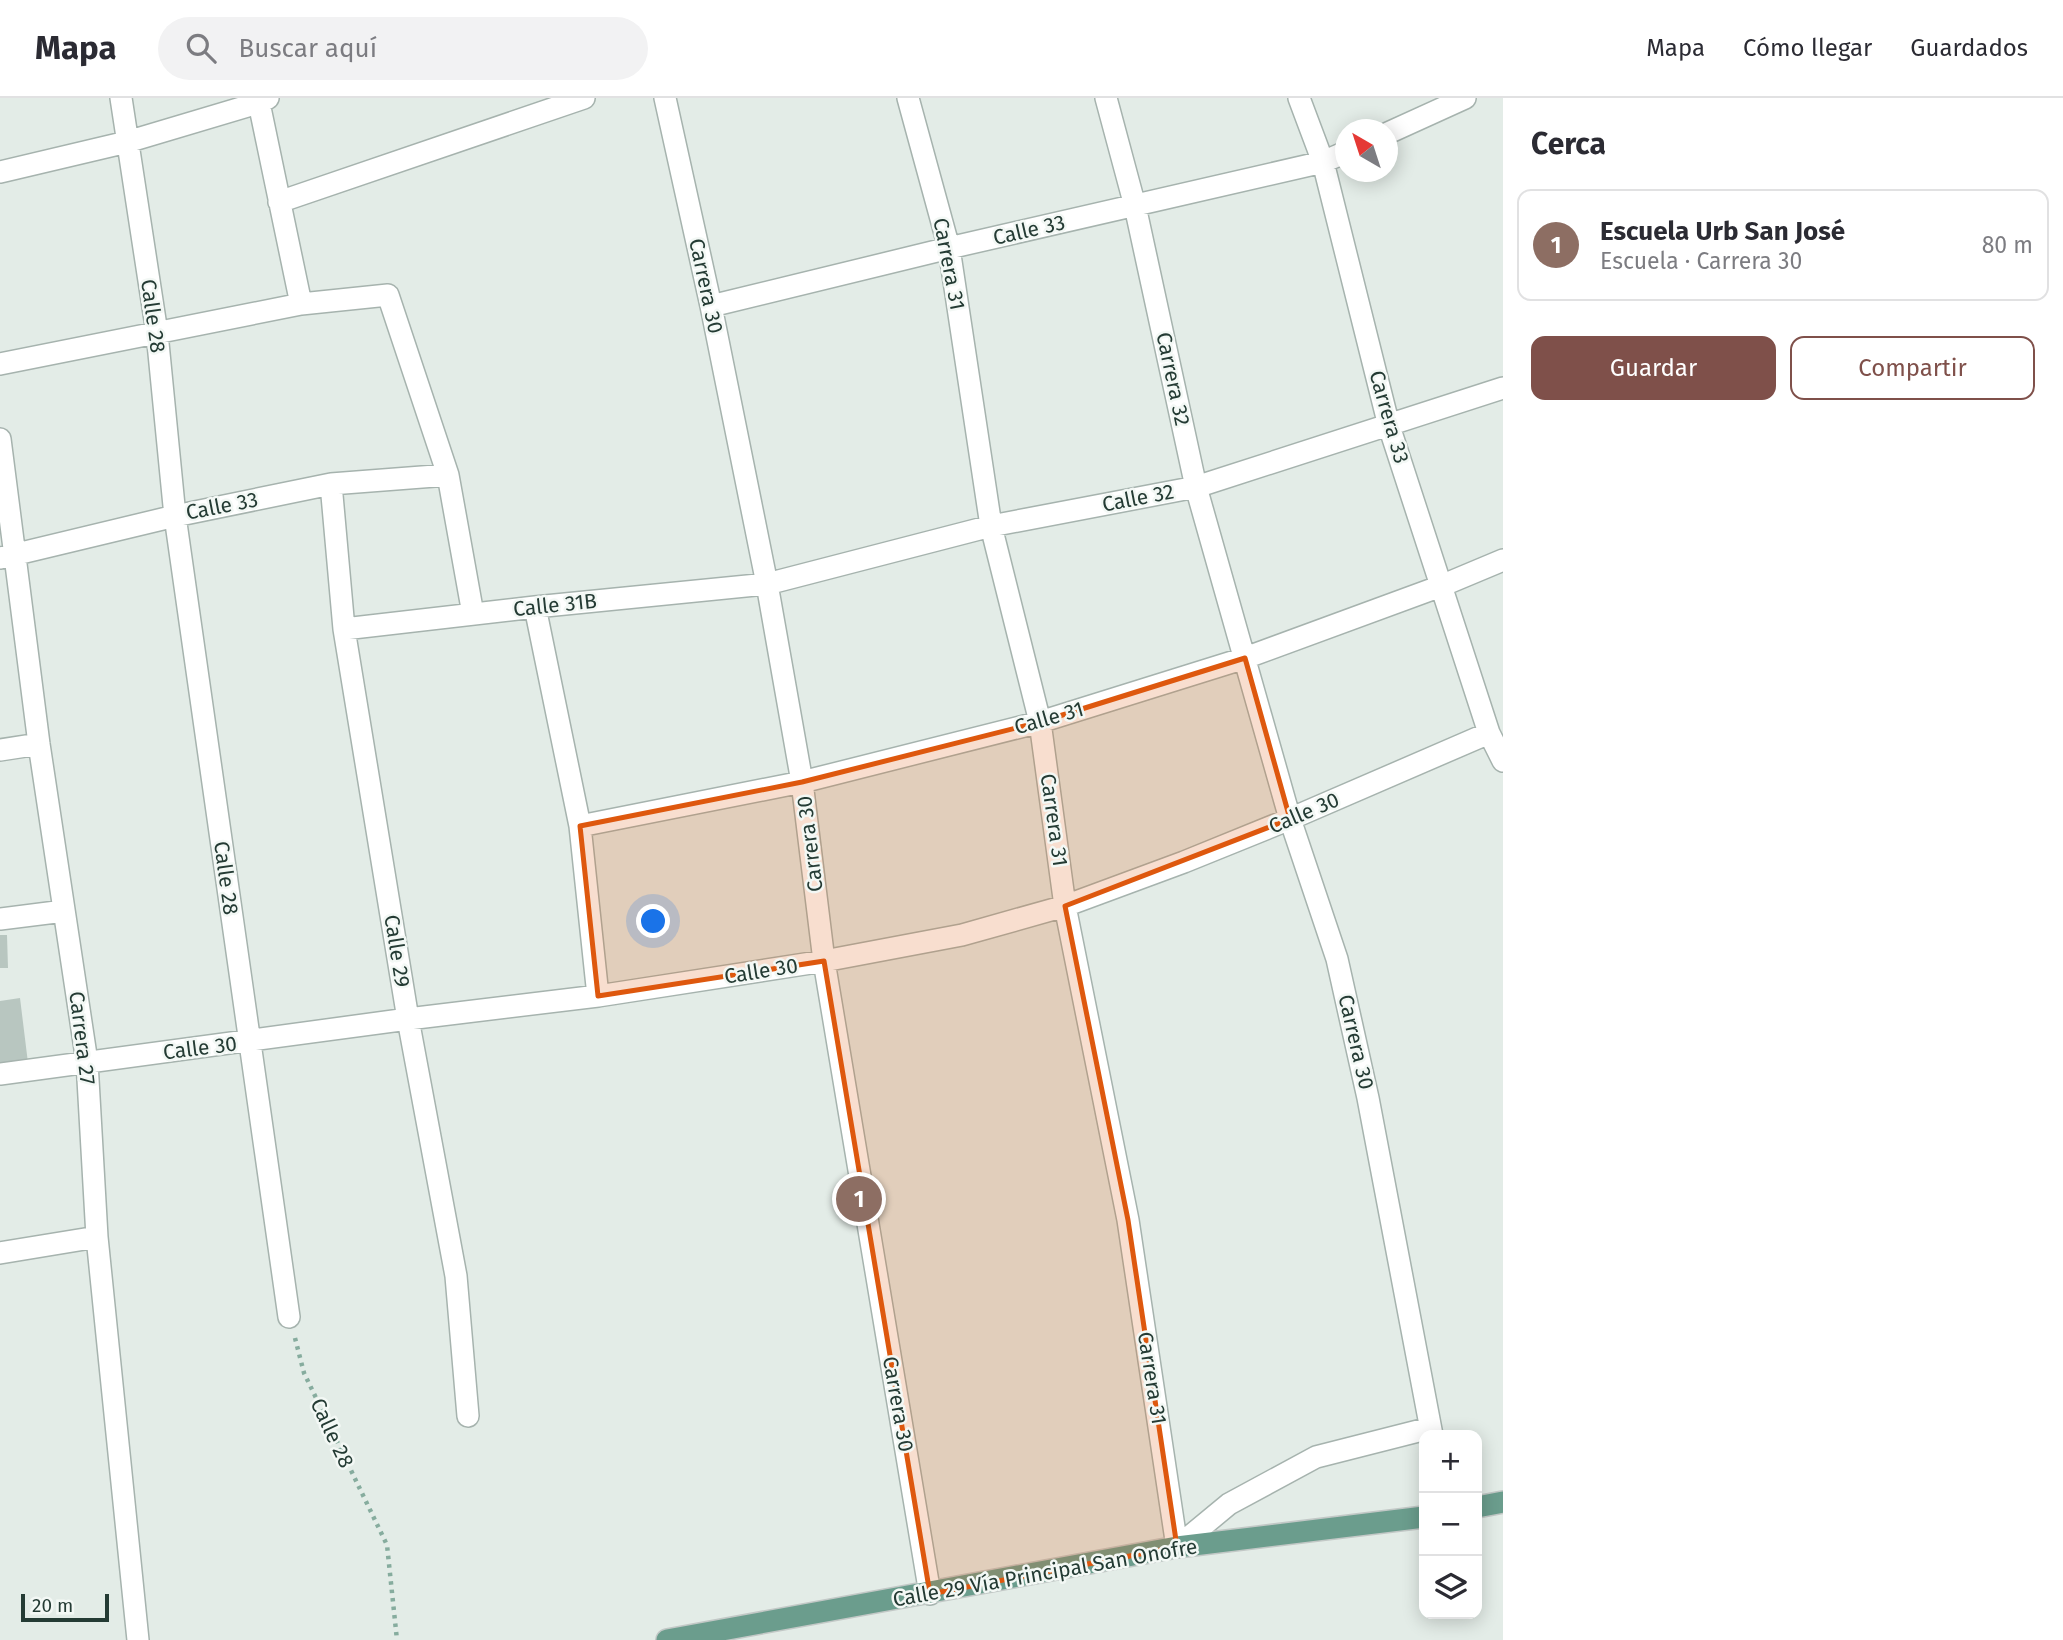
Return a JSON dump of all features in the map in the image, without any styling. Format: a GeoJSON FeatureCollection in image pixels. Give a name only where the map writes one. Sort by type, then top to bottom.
{"type":"FeatureCollection","features":[{"type":"Feature","properties":{"kind":"main road"},"geometry":{"type":"LineString","coordinates":[[1482,1506],[1503,1502]]}},
{"type":"Feature","properties":{"kind":"main road","name":"Calle 29 Vía Principal San Onofre"},"geometry":{"type":"LineString","coordinates":[[667,1640],[1178,1548],[1419,1518]]}},
{"type":"Feature","properties":{"kind":"street","name":"Calle 28"},"geometry":{"type":"LineString","coordinates":[[121,98],[157,333],[175,516],[289,1317]]}},
{"type":"Feature","properties":{"kind":"street"},"geometry":{"type":"LineString","coordinates":[[279,202],[584,98]]}},
{"type":"Feature","properties":{"kind":"street","name":"Carrera 30"},"geometry":{"type":"LineString","coordinates":[[665,98],[711,306],[767,584],[802,782],[824,961],[930,1594]]}},
{"type":"Feature","properties":{"kind":"street","name":"Carrera 31"},"geometry":{"type":"LineString","coordinates":[[908,98],[949,248],[991,526],[1040,722],[1065,906],[1128,1220],[1178,1548]]}},
{"type":"Feature","properties":{"kind":"street","name":"Carrera 32"},"geometry":{"type":"LineString","coordinates":[[1106,98],[1135,206],[1196,486],[1245,657]]}},
{"type":"Feature","properties":{"kind":"street","name":"Carrera 33"},"geometry":{"type":"LineString","coordinates":[[1299,98],[1323,162],[1389,426],[1489,733]]}},
{"type":"Feature","properties":{"kind":"street"},"geometry":{"type":"LineString","coordinates":[[1398,128],[1465,98]]}},
{"type":"Feature","properties":{"kind":"street"},"geometry":{"type":"LineString","coordinates":[[0,172],[127,142],[262,100],[279,202],[301,304]]}},
{"type":"Feature","properties":{"kind":"street","name":"Calle 33"},"geometry":{"type":"LineString","coordinates":[[711,306],[1323,162],[1335,157]]}},
{"type":"Feature","properties":{"kind":"street"},"geometry":{"type":"LineString","coordinates":[[0,364],[301,304],[387,295],[448,475],[473,614]]}},
{"type":"Feature","properties":{"kind":"street","name":"Calle 32"},"geometry":{"type":"LineString","coordinates":[[767,584],[991,526],[1196,486],[1503,388]]}},
{"type":"Feature","properties":{"kind":"street","name":"Carrera 27"},"geometry":{"type":"LineString","coordinates":[[0,439],[8,557],[87,1062],[97,1237],[138,1640]]}},
{"type":"Feature","properties":{"kind":"street","name":"Calle 33"},"geometry":{"type":"LineString","coordinates":[[8,557],[175,516],[331,484],[448,475]]}},
{"type":"Feature","properties":{"kind":"street","name":"Calle 29"},"geometry":{"type":"LineString","coordinates":[[331,484],[344,629],[408,1019],[456,1276],[468,1416]]}},
{"type":"Feature","properties":{"kind":"street","name":"Calle 31"},"geometry":{"type":"LineString","coordinates":[[580,826],[802,782],[1040,722],[1245,657],[1441,586],[1503,560]]}},
{"type":"Feature","properties":{"kind":"street","name":"Calle 31B"},"geometry":{"type":"LineString","coordinates":[[344,629],[767,584]]}},
{"type":"Feature","properties":{"kind":"street"},"geometry":{"type":"LineString","coordinates":[[535,607],[580,826],[598,996]]}},
{"type":"Feature","properties":{"kind":"street","name":"Carrera 30"},"geometry":{"type":"LineString","coordinates":[[1245,657],[1290,819],[1337,958],[1368,1098],[1431,1430]]}},
{"type":"Feature","properties":{"kind":"street"},"geometry":{"type":"LineString","coordinates":[[1489,733],[1503,761]]}},
{"type":"Feature","properties":{"kind":"street","name":"Calle 30"},"geometry":{"type":"LineString","coordinates":[[0,1074],[598,996],[824,961],[962,935],[1065,906],[1184,862],[1489,733]]}},
{"type":"Feature","properties":{"kind":"street"},"geometry":{"type":"LineString","coordinates":[[0,750],[39,744]]}},
{"type":"Feature","properties":{"kind":"street"},"geometry":{"type":"LineString","coordinates":[[0,919],[64,911]]}},
{"type":"Feature","properties":{"kind":"street"},"geometry":{"type":"LineString","coordinates":[[0,1253],[97,1237]]}},
{"type":"Feature","properties":{"kind":"street"},"geometry":{"type":"LineString","coordinates":[[1178,1548],[1229,1504],[1316,1457],[1419,1435]]}},
{"type":"Feature","properties":{"kind":"path","name":"Calle 28"},"geometry":{"type":"LineString","coordinates":[[289,1317],[304,1373],[387,1545],[397,1640]]}},
{"type":"Feature","properties":{"kind":"highlighted area"},"geometry":{"type":"Polygon","coordinates":[[[1245,658],[1290,819],[1065,906],[1128,1220],[1177,1547],[930,1594],[824,961],[598,996],[580,826],[802,782],[1040,722],[1245,658]]]}},
{"type":"Feature","properties":{"kind":"building"},"geometry":{"type":"Polygon","coordinates":[[[0,935],[7,935],[8,968],[0,968],[0,935]]]}},
{"type":"Feature","properties":{"kind":"building"},"geometry":{"type":"Polygon","coordinates":[[[20,998],[28,1063],[0,1067],[0,1001],[20,998]]]}},
{"type":"Feature","properties":{"kind":"place","name":"Escuela Urb San José"},"geometry":{"type":"Point","coordinates":[859,1199]}}]}
